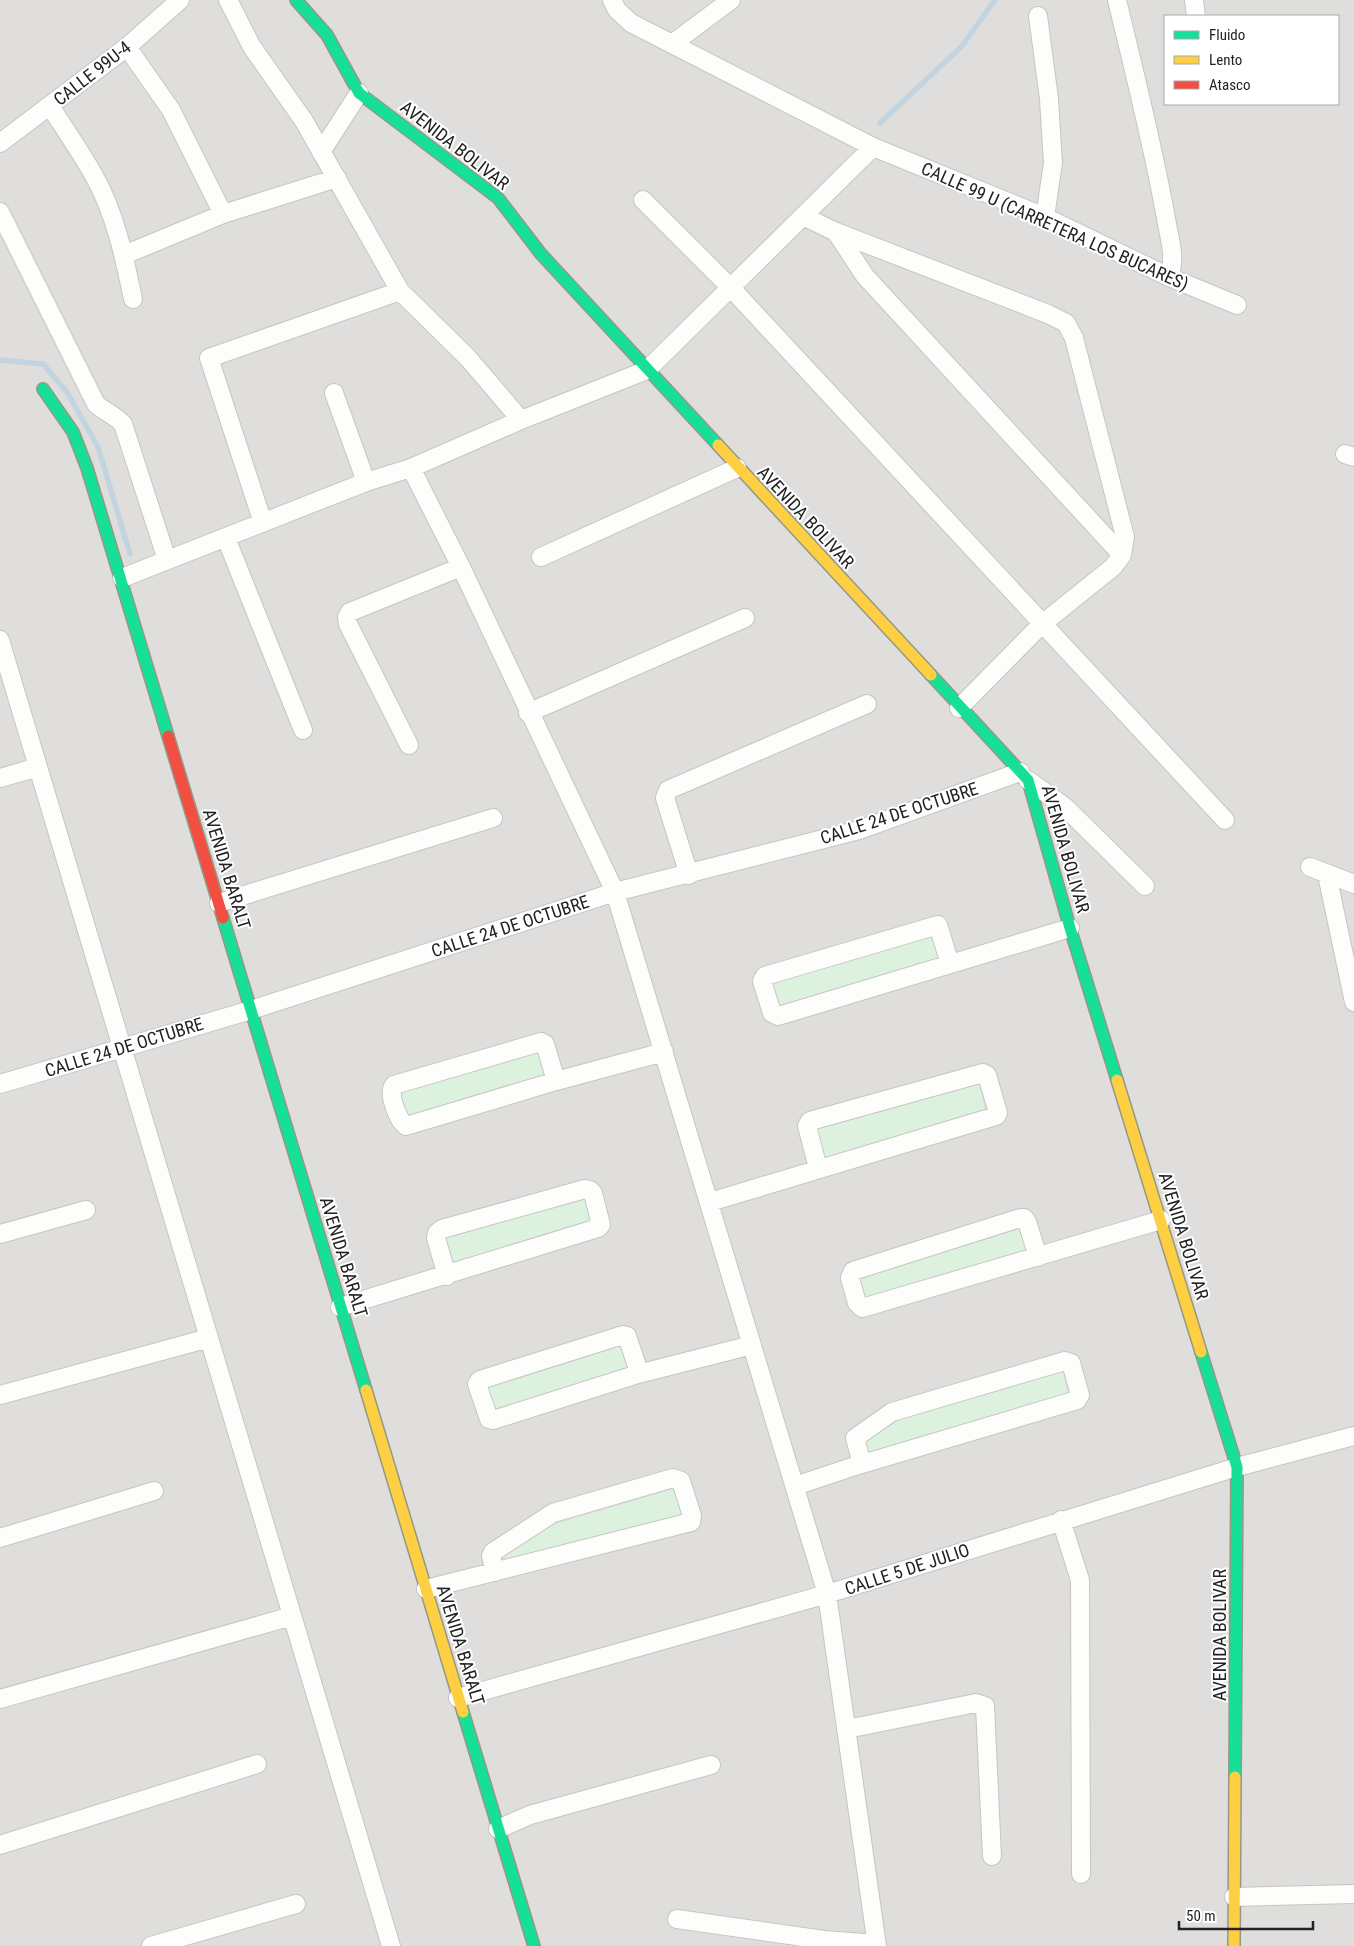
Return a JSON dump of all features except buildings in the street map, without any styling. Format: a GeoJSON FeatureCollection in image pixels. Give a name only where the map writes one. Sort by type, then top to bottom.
{"type":"FeatureCollection","features":[{"type":"Feature","properties":{"kind":"street","name":"CALLE 99U-4"},"geometry":{"type":"LineString","coordinates":[[0,143],[127,47],[180,0]]}},
{"type":"Feature","properties":{"kind":"street"},"geometry":{"type":"LineString","coordinates":[[228,0],[252,47],[304,120],[400,291],[468,358],[521,420]]}},
{"type":"Feature","properties":{"kind":"street","name":"AVENIDA BOLIVAR"},"geometry":{"type":"LineString","coordinates":[[296,0],[327,35],[359,93],[498,198],[541,254],[959,708],[1024,776],[1238,1467],[1234,1946]]}},
{"type":"Feature","properties":{"kind":"street","name":"CALLE 99 U (CARRETERA LOS BUCARES)"},"geometry":{"type":"LineString","coordinates":[[612,0],[616,10],[631,23],[874,147],[1045,217],[1169,277],[1237,304]]}},
{"type":"Feature","properties":{"kind":"street"},"geometry":{"type":"LineString","coordinates":[[672,44],[731,0]]}},
{"type":"Feature","properties":{"kind":"street"},"geometry":{"type":"LineString","coordinates":[[1117,0],[1157,168],[1172,250],[1172,269],[1169,277]]}},
{"type":"Feature","properties":{"kind":"street"},"geometry":{"type":"LineString","coordinates":[[1194,0],[1196,15]]}},
{"type":"Feature","properties":{"kind":"street"},"geometry":{"type":"LineString","coordinates":[[1038,16],[1049,99],[1053,163],[1045,217]]}},
{"type":"Feature","properties":{"kind":"street"},"geometry":{"type":"LineString","coordinates":[[127,47],[171,110],[222,214]]}},
{"type":"Feature","properties":{"kind":"street"},"geometry":{"type":"LineString","coordinates":[[321,152],[359,93]]}},
{"type":"Feature","properties":{"kind":"street"},"geometry":{"type":"LineString","coordinates":[[50,106],[94,175],[111,212],[124,255],[133,299]]}},
{"type":"Feature","properties":{"kind":"street"},"geometry":{"type":"LineString","coordinates":[[122,578],[366,482],[411,468],[521,420],[647,370],[874,147]]}},
{"type":"Feature","properties":{"kind":"street"},"geometry":{"type":"LineString","coordinates":[[124,255],[222,214],[336,178]]}},
{"type":"Feature","properties":{"kind":"street"},"geometry":{"type":"LineString","coordinates":[[643,200],[731,288],[1225,820]]}},
{"type":"Feature","properties":{"kind":"street"},"geometry":{"type":"LineString","coordinates":[[0,212],[96,404],[104,411],[115,415],[123,424],[167,560]]}},
{"type":"Feature","properties":{"kind":"street"},"geometry":{"type":"LineString","coordinates":[[803,216],[836,232],[1048,314],[1066,323],[1074,338],[1125,537],[1122,555],[1113,568],[1042,624],[959,708]]}},
{"type":"Feature","properties":{"kind":"street"},"geometry":{"type":"LineString","coordinates":[[836,232],[865,276],[1122,555]]}},
{"type":"Feature","properties":{"kind":"street"},"geometry":{"type":"LineString","coordinates":[[263,523],[209,358],[400,291]]}},
{"type":"Feature","properties":{"kind":"street","name":"AVENIDA BARALT"},"geometry":{"type":"LineString","coordinates":[[43,388],[74,432],[122,578],[534,1946]]}},
{"type":"Feature","properties":{"kind":"street"},"geometry":{"type":"LineString","coordinates":[[334,393],[366,482]]}},
{"type":"Feature","properties":{"kind":"street"},"geometry":{"type":"LineString","coordinates":[[411,468],[461,567],[528,713],[615,892],[827,1594],[877,1945],[824,1940],[677,1919]]}},
{"type":"Feature","properties":{"kind":"street"},"geometry":{"type":"LineString","coordinates":[[541,558],[737,468]]}},
{"type":"Feature","properties":{"kind":"street"},"geometry":{"type":"LineString","coordinates":[[226,538],[303,730]]}},
{"type":"Feature","properties":{"kind":"street"},"geometry":{"type":"LineString","coordinates":[[409,745],[348,624],[347,617],[350,612],[461,567]]}},
{"type":"Feature","properties":{"kind":"street"},"geometry":{"type":"LineString","coordinates":[[528,713],[745,618]]}},
{"type":"Feature","properties":{"kind":"street"},"geometry":{"type":"LineString","coordinates":[[0,640],[391,1946]]}},
{"type":"Feature","properties":{"kind":"street"},"geometry":{"type":"LineString","coordinates":[[690,875],[665,798],[668,790],[867,704]]}},
{"type":"Feature","properties":{"kind":"street"},"geometry":{"type":"LineString","coordinates":[[0,778],[38,767]]}},
{"type":"Feature","properties":{"kind":"street"},"geometry":{"type":"LineString","coordinates":[[1024,776],[1065,808],[1145,886]]}},
{"type":"Feature","properties":{"kind":"street","name":"CALLE 24 DE OCTUBRE"},"geometry":{"type":"LineString","coordinates":[[0,1084],[251,1010],[615,892],[690,875],[859,830],[1024,776]]}},
{"type":"Feature","properties":{"kind":"street"},"geometry":{"type":"LineString","coordinates":[[219,903],[494,818]]}},
{"type":"Feature","properties":{"kind":"street"},"geometry":{"type":"LineString","coordinates":[[1310,867],[1354,884]]}},
{"type":"Feature","properties":{"kind":"street"},"geometry":{"type":"LineString","coordinates":[[1327,875],[1354,1002]]}},
{"type":"Feature","properties":{"kind":"street"},"geometry":{"type":"LineString","coordinates":[[950,964],[938,924],[765,976],[762,981],[772,1013],[778,1016],[1070,928]]}},
{"type":"Feature","properties":{"kind":"street"},"geometry":{"type":"LineString","coordinates":[[556,1081],[545,1044],[541,1042],[394,1085],[391,1092],[401,1123],[406,1126],[556,1081],[664,1052]]}},
{"type":"Feature","properties":{"kind":"street"},"geometry":{"type":"LineString","coordinates":[[710,1202],[996,1116],[998,1113],[987,1075],[984,1073],[810,1121],[807,1126],[818,1168]]}},
{"type":"Feature","properties":{"kind":"street"},"geometry":{"type":"LineString","coordinates":[[340,1307],[447,1276],[598,1228],[601,1225],[593,1193],[585,1189],[442,1229],[437,1233],[436,1238],[447,1276]]}},
{"type":"Feature","properties":{"kind":"street"},"geometry":{"type":"LineString","coordinates":[[0,1234],[86,1210]]}},
{"type":"Feature","properties":{"kind":"street"},"geometry":{"type":"LineString","coordinates":[[1038,1257],[1027,1222],[1024,1218],[1020,1218],[853,1271],[850,1278],[858,1303],[862,1308],[1038,1257],[1161,1220]]}},
{"type":"Feature","properties":{"kind":"street"},"geometry":{"type":"LineString","coordinates":[[638,1374],[627,1336],[623,1335],[480,1380],[477,1384],[489,1419],[493,1420],[638,1374],[752,1345]]}},
{"type":"Feature","properties":{"kind":"street"},"geometry":{"type":"LineString","coordinates":[[0,1395],[209,1338]]}},
{"type":"Feature","properties":{"kind":"street"},"geometry":{"type":"LineString","coordinates":[[795,1486],[1077,1400],[1080,1395],[1071,1363],[1065,1361],[892,1412],[855,1438],[862,1464]]}},
{"type":"Feature","properties":{"kind":"street","name":"CALLE 5 DE JULIO"},"geometry":{"type":"LineString","coordinates":[[458,1698],[827,1594],[1061,1520],[1238,1467],[1354,1436]]}},
{"type":"Feature","properties":{"kind":"street"},"geometry":{"type":"LineString","coordinates":[[426,1589],[495,1572],[692,1522],[692,1516],[681,1481],[673,1478],[553,1513],[493,1552],[491,1556],[495,1572]]}},
{"type":"Feature","properties":{"kind":"street"},"geometry":{"type":"LineString","coordinates":[[0,1538],[154,1492]]}},
{"type":"Feature","properties":{"kind":"street"},"geometry":{"type":"LineString","coordinates":[[1061,1520],[1080,1580],[1081,1874]]}},
{"type":"Feature","properties":{"kind":"street"},"geometry":{"type":"LineString","coordinates":[[0,1699],[292,1616]]}},
{"type":"Feature","properties":{"kind":"street"},"geometry":{"type":"LineString","coordinates":[[847,1729],[976,1702],[985,1706],[992,1856]]}},
{"type":"Feature","properties":{"kind":"street"},"geometry":{"type":"LineString","coordinates":[[0,1845],[257,1764]]}},
{"type":"Feature","properties":{"kind":"street"},"geometry":{"type":"LineString","coordinates":[[498,1829],[530,1816],[711,1765]]}},
{"type":"Feature","properties":{"kind":"street"},"geometry":{"type":"LineString","coordinates":[[1234,1897],[1354,1894]]}},
{"type":"Feature","properties":{"kind":"street"},"geometry":{"type":"LineString","coordinates":[[151,1946],[296,1904]]}},
{"type":"Feature","properties":{"kind":"shaded area"},"geometry":{"type":"Polygon","coordinates":[[[0,0],[1354,0],[1354,1946],[0,1946],[0,0]]]}},
{"type":"Feature","properties":{"kind":"green space"},"geometry":{"type":"Polygon","coordinates":[[[934,935],[940,961],[779,1007],[773,983],[934,935]]]}},
{"type":"Feature","properties":{"kind":"green space"},"geometry":{"type":"Polygon","coordinates":[[[541,1048],[547,1076],[408,1116],[399,1092],[541,1048]]]}},
{"type":"Feature","properties":{"kind":"green space"},"geometry":{"type":"Polygon","coordinates":[[[979,1084],[985,1110],[825,1158],[817,1129],[979,1084]]]}},
{"type":"Feature","properties":{"kind":"green space"},"geometry":{"type":"Polygon","coordinates":[[[585,1198],[593,1223],[452,1266],[444,1237],[585,1198]]]}},
{"type":"Feature","properties":{"kind":"green space"},"geometry":{"type":"Polygon","coordinates":[[[1020,1228],[1027,1253],[865,1299],[857,1279],[1020,1228]]]}},
{"type":"Feature","properties":{"kind":"green space"},"geometry":{"type":"Polygon","coordinates":[[[621,1344],[631,1371],[496,1411],[487,1385],[621,1344]]]}},
{"type":"Feature","properties":{"kind":"green space"},"geometry":{"type":"Polygon","coordinates":[[[1062,1367],[1068,1397],[869,1455],[863,1436],[887,1418],[1062,1367]]]}},
{"type":"Feature","properties":{"kind":"green space"},"geometry":{"type":"Polygon","coordinates":[[[674,1489],[682,1517],[505,1563],[502,1556],[552,1525],[674,1489]]]}},
{"type":"Feature","properties":{"kind":"waterway"},"geometry":{"type":"LineString","coordinates":[[880,123],[962,46],[995,0]]}},
{"type":"Feature","properties":{"kind":"waterway"},"geometry":{"type":"LineString","coordinates":[[0,360],[43,364],[67,392],[98,447],[130,554]]}},
{"type":"Feature","properties":{"kind":"traffic: fast"},"geometry":{"type":"LineString","coordinates":[[296,0],[327,35],[359,93],[498,198],[541,254],[718,445]]}},
{"type":"Feature","properties":{"kind":"traffic: fast"},"geometry":{"type":"LineString","coordinates":[[43,389],[73,432],[87,468],[168,736]]}},
{"type":"Feature","properties":{"kind":"traffic: fast"},"geometry":{"type":"LineString","coordinates":[[931,675],[1028,780],[1070,928],[1117,1080]]}},
{"type":"Feature","properties":{"kind":"traffic: fast"},"geometry":{"type":"LineString","coordinates":[[223,918],[366,1390]]}},
{"type":"Feature","properties":{"kind":"traffic: fast"},"geometry":{"type":"LineString","coordinates":[[1201,1352],[1237,1467],[1235,1777]]}},
{"type":"Feature","properties":{"kind":"traffic: fast"},"geometry":{"type":"LineString","coordinates":[[463,1712],[534,1946]]}},
{"type":"Feature","properties":{"kind":"traffic: slow"},"geometry":{"type":"LineString","coordinates":[[718,445],[931,675]]}},
{"type":"Feature","properties":{"kind":"traffic: slow"},"geometry":{"type":"LineString","coordinates":[[1117,1080],[1201,1352]]}},
{"type":"Feature","properties":{"kind":"traffic: slow"},"geometry":{"type":"LineString","coordinates":[[366,1390],[463,1712]]}},
{"type":"Feature","properties":{"kind":"traffic: slow"},"geometry":{"type":"LineString","coordinates":[[1234,1946],[1235,1777]]}},
{"type":"Feature","properties":{"kind":"traffic: jam"},"geometry":{"type":"LineString","coordinates":[[168,736],[223,918]]}}]}
